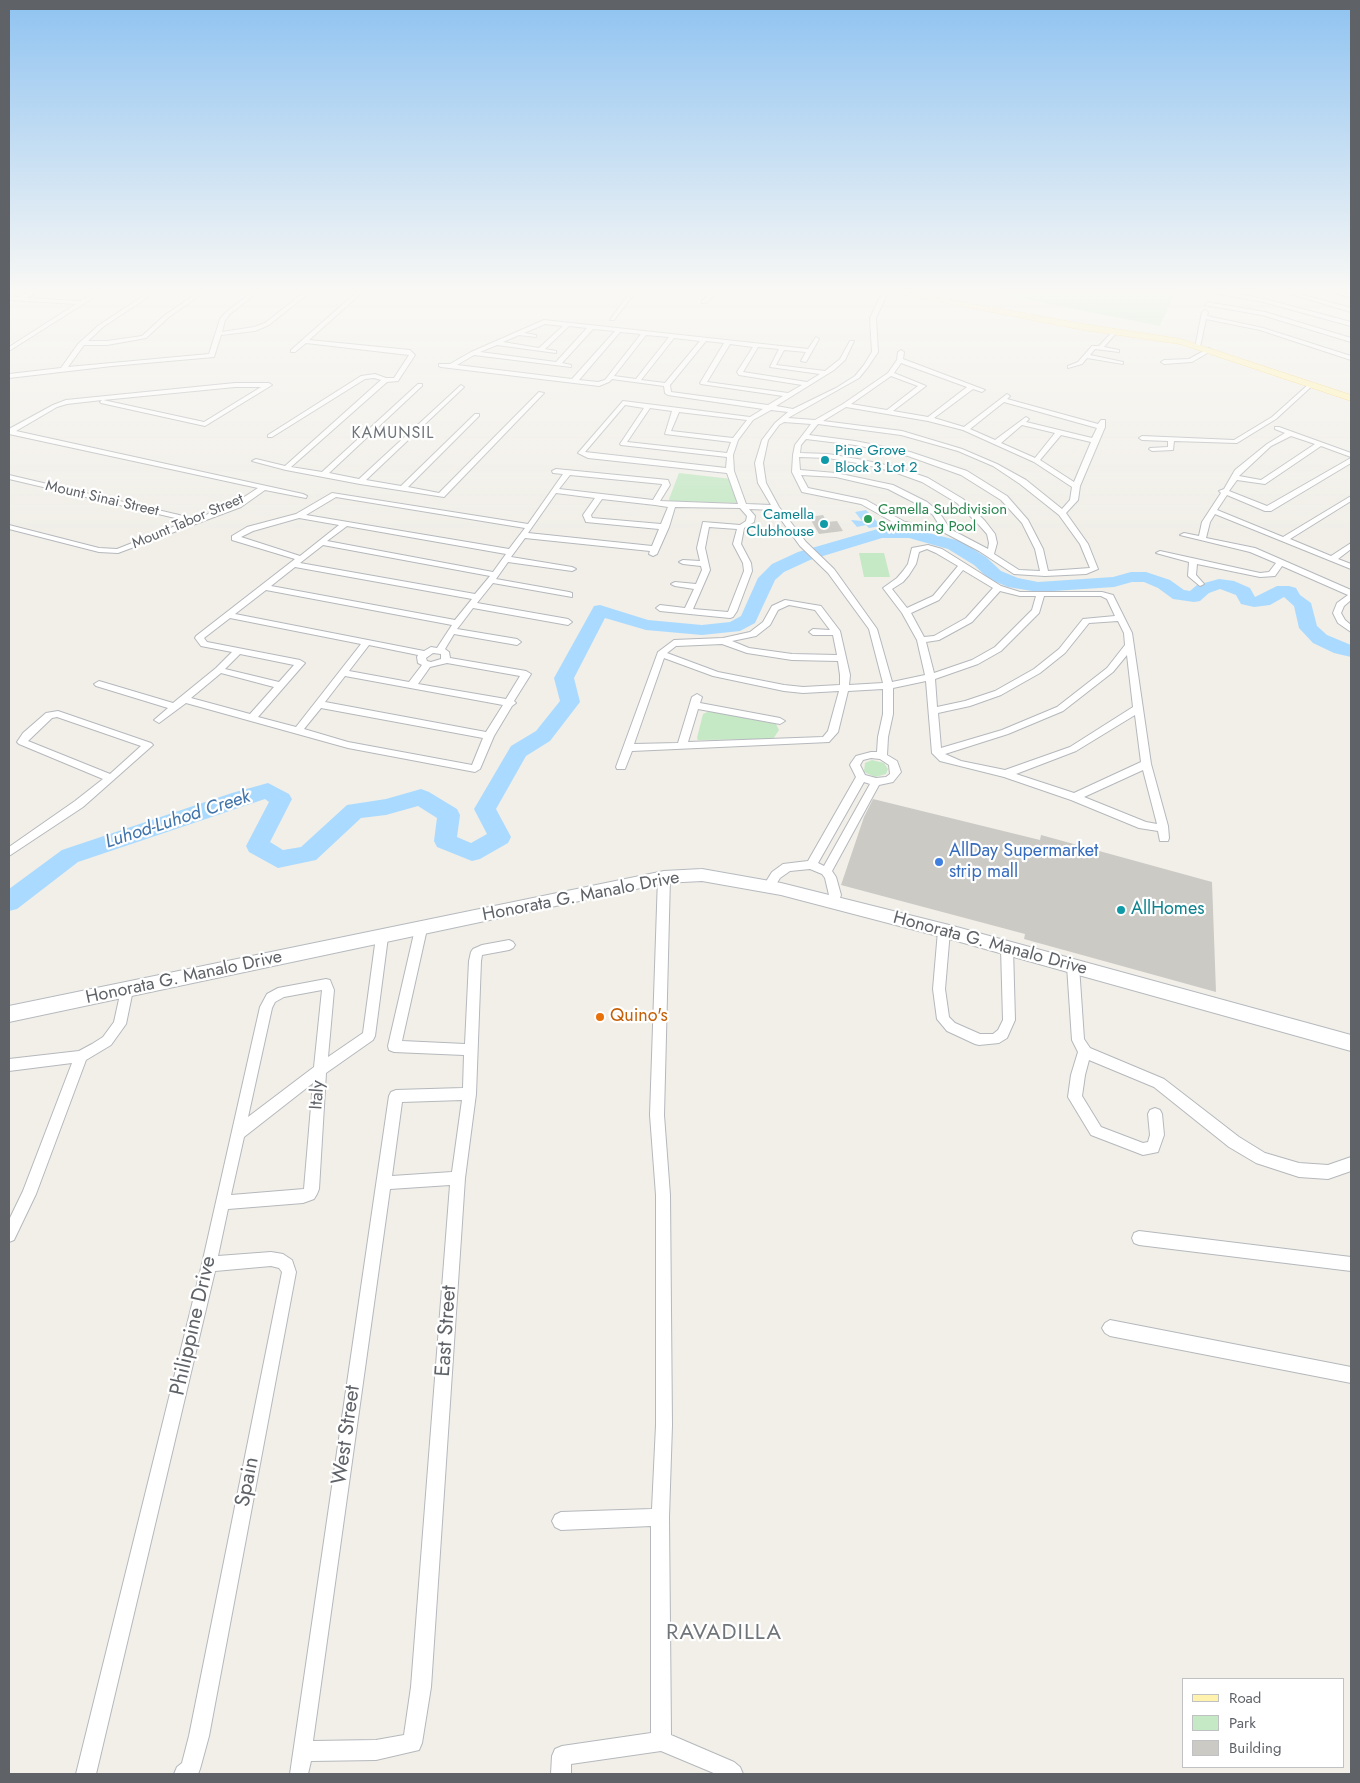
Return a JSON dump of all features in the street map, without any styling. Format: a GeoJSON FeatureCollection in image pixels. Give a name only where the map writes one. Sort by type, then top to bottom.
{"type":"FeatureCollection","features":[{"type":"Feature","properties":{"kind":"main road"},"geometry":{"type":"LineString","coordinates":[[1273,372],[1351,398]]}},
{"type":"Feature","properties":{"kind":"street"},"geometry":{"type":"LineString","coordinates":[[9,376],[44,372]]}},
{"type":"Feature","properties":{"kind":"street"},"geometry":{"type":"LineString","coordinates":[[270,436],[364,377],[375,376],[385,380],[396,380],[401,372]]}},
{"type":"Feature","properties":{"kind":"street"},"geometry":{"type":"LineString","coordinates":[[508,372],[600,384],[605,383],[614,372]]}},
{"type":"Feature","properties":{"kind":"street"},"geometry":{"type":"LineString","coordinates":[[574,381],[582,372]]}},
{"type":"Feature","properties":{"kind":"street"},"geometry":{"type":"LineString","coordinates":[[637,382],[645,372]]}},
{"type":"Feature","properties":{"kind":"street"},"geometry":{"type":"LineString","coordinates":[[666,385],[677,372]]}},
{"type":"Feature","properties":{"kind":"street"},"geometry":{"type":"LineString","coordinates":[[710,372],[703,383],[788,395]]}},
{"type":"Feature","properties":{"kind":"street"},"geometry":{"type":"LineString","coordinates":[[740,372],[740,374],[809,384]]}},
{"type":"Feature","properties":{"kind":"street"},"geometry":{"type":"LineString","coordinates":[[820,372],[826,373]]}},
{"type":"Feature","properties":{"kind":"street"},"geometry":{"type":"LineString","coordinates":[[861,372],[857,377],[838,389],[794,410],[782,420],[765,440],[759,464],[762,483],[776,508],[808,550],[831,571],[873,629],[888,686],[888,714],[883,737],[882,756]]}},
{"type":"Feature","properties":{"kind":"street"},"geometry":{"type":"LineString","coordinates":[[932,372],[982,390]]}},
{"type":"Feature","properties":{"kind":"street"},"geometry":{"type":"LineString","coordinates":[[688,611],[706,570],[701,548],[706,524],[741,527],[750,522],[750,514],[744,507],[730,471],[730,454],[735,440],[750,419],[826,373]]}},
{"type":"Feature","properties":{"kind":"street"},"geometry":{"type":"LineString","coordinates":[[782,420],[816,422],[902,433],[960,450],[1017,478],[1062,512],[1084,544],[1094,569],[1086,572],[1045,574],[1017,572],[947,531],[903,524],[863,502],[807,491],[803,488],[796,472],[796,455],[798,445],[816,422],[845,406],[890,374],[923,386],[888,412]]}},
{"type":"Feature","properties":{"kind":"street"},"geometry":{"type":"LineString","coordinates":[[610,377],[666,385]]}},
{"type":"Feature","properties":{"kind":"street"},"geometry":{"type":"LineString","coordinates":[[286,468],[385,380]]}},
{"type":"Feature","properties":{"kind":"street"},"geometry":{"type":"LineString","coordinates":[[9,431],[58,404],[95,399],[235,385],[272,384],[205,424],[95,399]]}},
{"type":"Feature","properties":{"kind":"street"},"geometry":{"type":"LineString","coordinates":[[323,475],[420,385]]}},
{"type":"Feature","properties":{"kind":"street"},"geometry":{"type":"LineString","coordinates":[[666,385],[668,393],[794,410]]}},
{"type":"Feature","properties":{"kind":"street"},"geometry":{"type":"LineString","coordinates":[[1142,438],[1171,441],[1235,442],[1274,418],[1310,385]]}},
{"type":"Feature","properties":{"kind":"street"},"geometry":{"type":"LineString","coordinates":[[360,482],[461,387]]}},
{"type":"Feature","properties":{"kind":"street"},"geometry":{"type":"LineString","coordinates":[[929,419],[971,387]]}},
{"type":"Feature","properties":{"kind":"street"},"geometry":{"type":"LineString","coordinates":[[256,461],[360,482],[438,495],[444,493],[541,393]]}},
{"type":"Feature","properties":{"kind":"street"},"geometry":{"type":"LineString","coordinates":[[965,429],[1006,398],[1102,424],[1076,486],[1074,500],[1062,512]]}},
{"type":"Feature","properties":{"kind":"street"},"geometry":{"type":"LineString","coordinates":[[730,471],[581,455],[620,404],[750,419]]}},
{"type":"Feature","properties":{"kind":"street"},"geometry":{"type":"LineString","coordinates":[[648,406],[623,444],[730,454]]}},
{"type":"Feature","properties":{"kind":"street"},"geometry":{"type":"LineString","coordinates":[[845,406],[929,419],[965,429],[1036,461],[1076,486]]}},
{"type":"Feature","properties":{"kind":"street"},"geometry":{"type":"LineString","coordinates":[[676,410],[666,431],[669,434],[735,440]]}},
{"type":"Feature","properties":{"kind":"street"},"geometry":{"type":"LineString","coordinates":[[402,489],[477,414]]}},
{"type":"Feature","properties":{"kind":"street"},"geometry":{"type":"LineString","coordinates":[[706,424],[711,415]]}},
{"type":"Feature","properties":{"kind":"street"},"geometry":{"type":"LineString","coordinates":[[997,442],[1024,421],[1095,441]]}},
{"type":"Feature","properties":{"kind":"street"},"geometry":{"type":"LineString","coordinates":[[1277,428],[1351,455]]}},
{"type":"Feature","properties":{"kind":"street"},"geometry":{"type":"LineString","coordinates":[[9,431],[303,496]]}},
{"type":"Feature","properties":{"kind":"street"},"geometry":{"type":"LineString","coordinates":[[1036,461],[1059,432]]}},
{"type":"Feature","properties":{"kind":"street"},"geometry":{"type":"LineString","coordinates":[[1202,539],[1206,522],[1234,477],[1269,445],[1291,433]]}},
{"type":"Feature","properties":{"kind":"street"},"geometry":{"type":"LineString","coordinates":[[805,437],[855,442],[910,454],[964,474],[986,486],[1004,498],[1029,529],[1039,548],[1045,574]]}},
{"type":"Feature","properties":{"kind":"street"},"geometry":{"type":"LineString","coordinates":[[1152,449],[1171,449],[1171,441]]}},
{"type":"Feature","properties":{"kind":"street"},"geometry":{"type":"LineString","coordinates":[[1234,477],[1262,482],[1320,444]]}},
{"type":"Feature","properties":{"kind":"street"},"geometry":{"type":"LineString","coordinates":[[796,455],[828,456],[863,462],[896,470],[925,480],[960,501],[982,523],[991,534],[993,542],[990,555]]}},
{"type":"Feature","properties":{"kind":"street"},"geometry":{"type":"LineString","coordinates":[[1224,491],[1268,509],[1351,460]]}},
{"type":"Feature","properties":{"kind":"street"},"geometry":{"type":"LineString","coordinates":[[556,471],[665,482],[666,485],[655,503]]}},
{"type":"Feature","properties":{"kind":"street"},"geometry":{"type":"LineString","coordinates":[[440,650],[568,472]]}},
{"type":"Feature","properties":{"kind":"street"},"geometry":{"type":"LineString","coordinates":[[796,472],[836,475],[890,487],[924,504],[936,514],[947,531]]}},
{"type":"Feature","properties":{"kind":"street","name":"Mount Sinai Street"},"geometry":{"type":"LineString","coordinates":[[9,476],[196,521]]}},
{"type":"Feature","properties":{"kind":"street","name":"Mount Tabor Street"},"geometry":{"type":"LineString","coordinates":[[9,527],[112,552],[126,549],[238,505],[263,488]]}},
{"type":"Feature","properties":{"kind":"street"},"geometry":{"type":"LineString","coordinates":[[554,491],[600,498],[672,505],[704,504],[776,508]]}},
{"type":"Feature","properties":{"kind":"street"},"geometry":{"type":"LineString","coordinates":[[299,558],[235,538],[250,529],[299,516],[332,496],[339,495],[528,526]]}},
{"type":"Feature","properties":{"kind":"street"},"geometry":{"type":"LineString","coordinates":[[600,498],[587,515],[589,520],[665,526]]}},
{"type":"Feature","properties":{"kind":"street"},"geometry":{"type":"LineString","coordinates":[[1284,539],[1351,498]]}},
{"type":"Feature","properties":{"kind":"street"},"geometry":{"type":"LineString","coordinates":[[523,535],[654,552],[672,505]]}},
{"type":"Feature","properties":{"kind":"street"},"geometry":{"type":"LineString","coordinates":[[1213,510],[1351,567]]}},
{"type":"Feature","properties":{"kind":"street"},"geometry":{"type":"LineString","coordinates":[[299,516],[508,555],[572,569]]}},
{"type":"Feature","properties":{"kind":"street"},"geometry":{"type":"LineString","coordinates":[[252,718],[300,663],[204,644],[199,638],[344,524]]}},
{"type":"Feature","properties":{"kind":"street"},"geometry":{"type":"LineString","coordinates":[[660,608],[723,616],[730,615],[748,571],[747,563],[737,544],[741,527]]}},
{"type":"Feature","properties":{"kind":"street"},"geometry":{"type":"LineString","coordinates":[[1184,535],[1243,547],[1351,595],[1340,605],[1337,613],[1341,621],[1351,629]]}},
{"type":"Feature","properties":{"kind":"street"},"geometry":{"type":"LineString","coordinates":[[323,542],[570,595]]}},
{"type":"Feature","properties":{"kind":"street"},"geometry":{"type":"LineString","coordinates":[[1332,559],[1351,545]]}},
{"type":"Feature","properties":{"kind":"street"},"geometry":{"type":"LineString","coordinates":[[1163,826],[1155,828],[1143,826],[1075,797],[1005,774],[959,764],[944,759],[937,753],[930,677],[921,640],[906,612],[887,588],[900,580],[906,573],[912,564],[915,550],[928,547],[946,554],[998,588],[1020,594],[1108,595],[1128,633],[1146,764],[1163,826],[1164,838]]}},
{"type":"Feature","properties":{"kind":"street"},"geometry":{"type":"LineString","coordinates":[[1160,553],[1267,575],[1272,574],[1280,563]]}},
{"type":"Feature","properties":{"kind":"street"},"geometry":{"type":"LineString","coordinates":[[1193,561],[1192,576],[1200,584]]}},
{"type":"Feature","properties":{"kind":"street"},"geometry":{"type":"LineString","coordinates":[[683,562],[705,564]]}},
{"type":"Feature","properties":{"kind":"street"},"geometry":{"type":"LineString","coordinates":[[293,564],[568,622]]}},
{"type":"Feature","properties":{"kind":"street"},"geometry":{"type":"LineString","coordinates":[[906,612],[936,598],[962,566]]}},
{"type":"Feature","properties":{"kind":"street"},"geometry":{"type":"LineString","coordinates":[[675,584],[698,587]]}},
{"type":"Feature","properties":{"kind":"street"},"geometry":{"type":"LineString","coordinates":[[264,587],[517,642]]}},
{"type":"Feature","properties":{"kind":"street"},"geometry":{"type":"LineString","coordinates":[[921,640],[936,638],[969,620],[998,588]]}},
{"type":"Feature","properties":{"kind":"street"},"geometry":{"type":"LineString","coordinates":[[661,654],[716,674],[768,686],[803,690],[888,686],[930,677],[974,662],[998,649],[1036,611],[1041,594]]}},
{"type":"Feature","properties":{"kind":"street"},"geometry":{"type":"LineString","coordinates":[[620,767],[661,654],[674,643],[723,641],[753,634],[767,623],[775,608],[788,602],[818,608],[837,633],[840,658],[845,675],[844,688],[830,737],[826,740],[628,748]]}},
{"type":"Feature","properties":{"kind":"street"},"geometry":{"type":"LineString","coordinates":[[228,615],[423,653],[431,650],[440,650],[445,652],[446,660]]}},
{"type":"Feature","properties":{"kind":"street"},"geometry":{"type":"LineString","coordinates":[[933,711],[967,704],[998,693],[1037,671],[1062,651],[1086,621],[1121,618]]}},
{"type":"Feature","properties":{"kind":"street"},"geometry":{"type":"LineString","coordinates":[[813,632],[837,633]]}},
{"type":"Feature","properties":{"kind":"street"},"geometry":{"type":"LineString","coordinates":[[723,641],[747,650],[792,657],[840,658]]}},
{"type":"Feature","properties":{"kind":"street"},"geometry":{"type":"LineString","coordinates":[[297,732],[366,643]]}},
{"type":"Feature","properties":{"kind":"street"},"geometry":{"type":"LineString","coordinates":[[937,753],[1012,729],[1060,709],[1110,670],[1129,646]]}},
{"type":"Feature","properties":{"kind":"street"},"geometry":{"type":"LineString","coordinates":[[159,720],[219,670],[238,651]]}},
{"type":"Feature","properties":{"kind":"street"},"geometry":{"type":"LineString","coordinates":[[184,699],[348,745],[471,770],[478,766],[489,736],[511,703],[526,674],[446,660],[438,664],[427,665],[421,660],[423,653]]}},
{"type":"Feature","properties":{"kind":"street"},"geometry":{"type":"LineString","coordinates":[[412,685],[427,665]]}},
{"type":"Feature","properties":{"kind":"street"},"geometry":{"type":"LineString","coordinates":[[219,670],[280,685]]}},
{"type":"Feature","properties":{"kind":"street"},"geometry":{"type":"LineString","coordinates":[[342,673],[511,703]]}},
{"type":"Feature","properties":{"kind":"street"},"geometry":{"type":"LineString","coordinates":[[99,684],[175,707]]}},
{"type":"Feature","properties":{"kind":"street"},"geometry":{"type":"LineString","coordinates":[[682,746],[696,701],[782,717],[779,741]]}},
{"type":"Feature","properties":{"kind":"street"},"geometry":{"type":"LineString","coordinates":[[318,704],[489,736]]}},
{"type":"Feature","properties":{"kind":"street"},"geometry":{"type":"LineString","coordinates":[[1005,774],[1073,749],[1139,708]]}},
{"type":"Feature","properties":{"kind":"street"},"geometry":{"type":"LineString","coordinates":[[9,852],[40,833],[111,778],[148,745],[54,714],[22,739],[22,742],[111,778]]}},
{"type":"Feature","properties":{"kind":"street"},"geometry":{"type":"LineString","coordinates":[[865,756],[882,756],[893,763],[896,772],[889,780],[876,782],[861,777],[856,769],[857,761],[865,756]]}},
{"type":"Feature","properties":{"kind":"street"},"geometry":{"type":"LineString","coordinates":[[1075,797],[1146,764]]}},
{"type":"Feature","properties":{"kind":"street"},"geometry":{"type":"LineString","coordinates":[[811,865],[861,777]]}},
{"type":"Feature","properties":{"kind":"street"},"geometry":{"type":"LineString","coordinates":[[826,871],[876,782]]}},
{"type":"Feature","properties":{"kind":"street"},"geometry":{"type":"LineString","coordinates":[[768,888],[776,875],[787,867],[811,865],[826,871],[834,885],[835,895],[833,902]]}},
{"type":"Feature","properties":{"kind":"street","name":"Honorata G. Manalo Drive"},"geometry":{"type":"LineString","coordinates":[[9,1014],[664,877],[702,875],[735,879],[944,930],[1351,1043]]}},
{"type":"Feature","properties":{"kind":"street"},"geometry":{"type":"LineString","coordinates":[[661,1741],[660,1517],[664,1425],[663,1195],[657,1115],[664,877]]}},
{"type":"Feature","properties":{"kind":"street"},"geometry":{"type":"LineString","coordinates":[[421,929],[394,1046],[471,1050]]}},
{"type":"Feature","properties":{"kind":"street"},"geometry":{"type":"LineString","coordinates":[[944,930],[938,989],[943,1019],[951,1027],[979,1040],[995,1039],[1003,1034],[1009,1020],[1007,948]]}},
{"type":"Feature","properties":{"kind":"street"},"geometry":{"type":"LineString","coordinates":[[238,1133],[320,1070],[369,1036],[382,937]]}},
{"type":"Feature","properties":{"kind":"street","name":"East Street"},"geometry":{"type":"LineString","coordinates":[[302,1751],[376,1750],[412,1743],[421,1686],[458,1178],[469,1094],[476,956],[482,950],[510,945]]}},
{"type":"Feature","properties":{"kind":"street"},"geometry":{"type":"LineString","coordinates":[[1073,966],[1078,1040],[1085,1052],[1159,1083],[1234,1142],[1260,1158],[1299,1170],[1328,1172],[1351,1164]]}},
{"type":"Feature","properties":{"kind":"street","name":"Philippine Drive"},"geometry":{"type":"LineString","coordinates":[[86,1774],[209,1264],[266,1007],[271,998],[282,992],[326,984],[328,986],[327,1000]]}},
{"type":"Feature","properties":{"kind":"street"},"geometry":{"type":"LineString","coordinates":[[9,1064],[82,1056],[107,1041],[120,1024],[127,990]]}},
{"type":"Feature","properties":{"kind":"street","name":"Italy"},"geometry":{"type":"LineString","coordinates":[[222,1203],[303,1196],[309,1194],[312,1189],[327,1000]]}},
{"type":"Feature","properties":{"kind":"street"},"geometry":{"type":"LineString","coordinates":[[1085,1052],[1078,1075],[1075,1097],[1096,1131],[1143,1149],[1153,1147],[1157,1134],[1155,1114]]}},
{"type":"Feature","properties":{"kind":"street"},"geometry":{"type":"LineString","coordinates":[[9,1234],[29,1194],[82,1056]]}},
{"type":"Feature","properties":{"kind":"street","name":"West Street"},"geometry":{"type":"LineString","coordinates":[[299,1773],[396,1096],[469,1094]]}},
{"type":"Feature","properties":{"kind":"street"},"geometry":{"type":"LineString","coordinates":[[383,1183],[458,1178]]}},
{"type":"Feature","properties":{"kind":"street"},"geometry":{"type":"LineString","coordinates":[[1139,1238],[1351,1264]]}},
{"type":"Feature","properties":{"kind":"street","name":"Spain"},"geometry":{"type":"LineString","coordinates":[[184,1774],[190,1769],[199,1736],[288,1272],[287,1265],[283,1261],[209,1264]]}},
{"type":"Feature","properties":{"kind":"street"},"geometry":{"type":"LineString","coordinates":[[1110,1328],[1351,1375]]}},
{"type":"Feature","properties":{"kind":"street"},"geometry":{"type":"LineString","coordinates":[[560,1521],[660,1517]]}},
{"type":"Feature","properties":{"kind":"street"},"geometry":{"type":"LineString","coordinates":[[561,1774],[562,1756],[661,1741],[727,1769],[733,1774]]}},
{"type":"Feature","properties":{"kind":"green space"},"geometry":{"type":"Polygon","coordinates":[[[679,473],[732,479],[736,503],[670,501],[669,499],[679,473]]]}},
{"type":"Feature","properties":{"kind":"green space"},"geometry":{"type":"Polygon","coordinates":[[[859,553],[884,553],[890,577],[864,577],[859,553]]]}},
{"type":"Feature","properties":{"kind":"green space"},"geometry":{"type":"Polygon","coordinates":[[[710,711],[776,724],[779,730],[773,739],[698,740],[703,714],[710,711]]]}},
{"type":"Feature","properties":{"kind":"green space"},"geometry":{"type":"Polygon","coordinates":[[[872,760],[884,763],[888,769],[886,774],[875,777],[864,772],[865,763],[872,760]]]}},
{"type":"Feature","properties":{"kind":"water","name":"Camella Subdivision Swimming Pool"},"geometry":{"type":"Polygon","coordinates":[[[866,510],[881,526],[869,528],[866,525],[857,527],[851,520],[862,521],[855,512],[866,510]]]}},
{"type":"Feature","properties":{"kind":"building","name":"Camella Clubhouse"},"geometry":{"type":"Polygon","coordinates":[[[823,515],[827,522],[837,521],[843,531],[819,534],[809,517],[823,515]]]}},
{"type":"Feature","properties":{"kind":"building"},"geometry":{"type":"Polygon","coordinates":[[[873,799],[1040,840],[1041,835],[1212,882],[1216,992],[1024,939],[1025,934],[841,885],[864,817],[873,799]]]}},
{"type":"Feature","properties":{"kind":"waterway","name":"Luhod-Luhod Creek"},"geometry":{"type":"LineString","coordinates":[[9,902],[70,856],[240,798],[268,791],[281,799],[257,846],[270,851],[278,859],[308,854],[355,811],[386,807],[421,797],[449,815],[445,841],[472,853],[500,837],[485,809],[518,751],[543,736],[570,702],[564,678],[600,610],[646,625],[702,630],[734,627],[749,619],[767,578],[778,568],[804,556],[881,533],[909,533],[954,545],[980,561],[995,575],[1014,583],[1038,587],[1114,582],[1131,577],[1146,577],[1164,584],[1179,595],[1194,597],[1203,589],[1219,584],[1228,585],[1244,592],[1247,600],[1254,602],[1264,601],[1283,590],[1290,592],[1293,598],[1302,603],[1308,628],[1320,639],[1341,649],[1351,651]]}},
{"type":"Feature","properties":{"kind":"place","name":"Pine Grove Block 3 Lot 2"},"geometry":{"type":"Point","coordinates":[825,460]}},
{"type":"Feature","properties":{"kind":"place","name":"Camella Subdivision Swimming Pool"},"geometry":{"type":"Point","coordinates":[868,519]}},
{"type":"Feature","properties":{"kind":"place","name":"Camella Clubhouse"},"geometry":{"type":"Point","coordinates":[824,524]}},
{"type":"Feature","properties":{"kind":"place","name":"AllDay Supermarket strip mall"},"geometry":{"type":"Point","coordinates":[939,862]}},
{"type":"Feature","properties":{"kind":"place","name":"AllHomes"},"geometry":{"type":"Point","coordinates":[1121,910]}},
{"type":"Feature","properties":{"kind":"place","name":"Quino's"},"geometry":{"type":"Point","coordinates":[600,1017]}},
{"type":"Feature","properties":{"kind":"district","name":"KAMUNSIL"},"geometry":{"type":"Point","coordinates":[393,434]}},
{"type":"Feature","properties":{"kind":"district","name":"RAVADILLA"},"geometry":{"type":"Point","coordinates":[724,1634]}}]}
